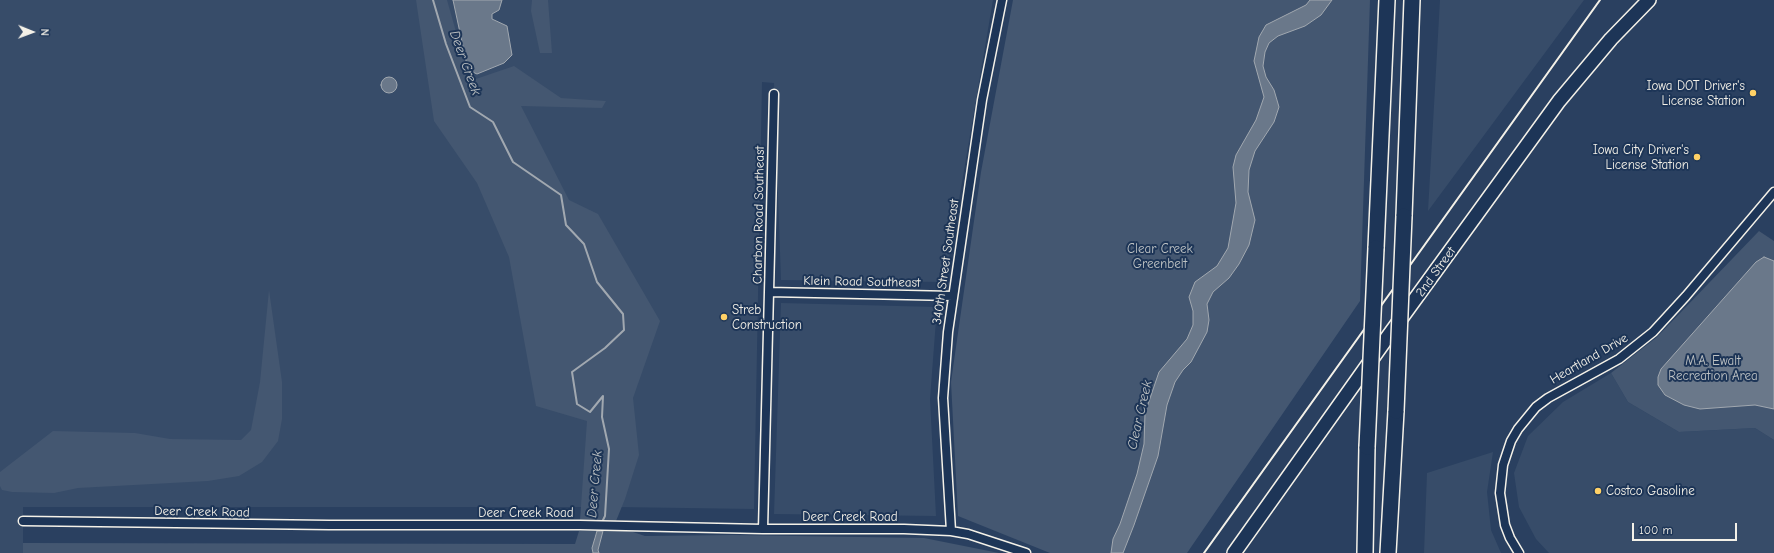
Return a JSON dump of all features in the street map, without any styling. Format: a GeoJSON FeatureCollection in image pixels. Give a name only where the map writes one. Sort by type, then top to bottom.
{"type":"FeatureCollection","features":[{"type":"Feature","properties":{"kind":"highway"},"geometry":{"type":"LineString","coordinates":[[1365,553],[1368,447],[1387,0]]}},
{"type":"Feature","properties":{"kind":"highway"},"geometry":{"type":"LineString","coordinates":[[1388,553],[1396,411],[1412,0]]}},
{"type":"Feature","properties":{"kind":"highway"},"geometry":{"type":"LineString","coordinates":[[1358,553],[1366,526]]}},
{"type":"Feature","properties":{"kind":"main road","name":"2nd Street"},"geometry":{"type":"LineString","coordinates":[[1234,553],[1384,342],[1559,101],[1611,39],[1649,0]]}},
{"type":"Feature","properties":{"kind":"street","name":"340th Street Southeast"},"geometry":{"type":"LineString","coordinates":[[951,531],[943,398],[948,332],[982,100],[1002,0]]}},
{"type":"Feature","properties":{"kind":"street","name":"Charbon Road Southeast"},"geometry":{"type":"LineString","coordinates":[[763,529],[774,94]]}},
{"type":"Feature","properties":{"kind":"street","name":"Heartland Drive"},"geometry":{"type":"LineString","coordinates":[[1519,553],[1510,538],[1505,525],[1500,493],[1503,464],[1511,442],[1518,429],[1536,407],[1548,398],[1620,359],[1653,332],[1686,296],[1774,192]]}},
{"type":"Feature","properties":{"kind":"street","name":"Klein Road Southeast"},"geometry":{"type":"LineString","coordinates":[[770,292],[953,296]]}},
{"type":"Feature","properties":{"kind":"street","name":"Deer Creek Road"},"geometry":{"type":"LineString","coordinates":[[23,521],[321,525],[580,525],[763,529],[904,529],[951,531],[968,534],[1026,553]]}},
{"type":"Feature","properties":{"kind":"shaded area"},"geometry":{"type":"Polygon","coordinates":[[[0,0],[993,0],[945,282],[781,280],[774,83],[762,82],[754,509],[616,507],[23,507],[23,553],[0,553],[0,0]]]}},
{"type":"Feature","properties":{"kind":"shaded area"},"geometry":{"type":"Polygon","coordinates":[[[453,0],[502,0],[499,10],[492,14],[492,19],[507,26],[512,55],[504,63],[477,74],[468,70],[453,0]]]}},
{"type":"Feature","properties":{"kind":"shaded area"},"geometry":{"type":"Polygon","coordinates":[[[1310,0],[1332,0],[1321,15],[1305,26],[1278,36],[1269,43],[1265,52],[1263,66],[1266,77],[1274,90],[1279,107],[1274,122],[1255,151],[1249,170],[1248,192],[1255,220],[1249,245],[1239,264],[1229,278],[1213,292],[1207,304],[1209,320],[1207,332],[1191,362],[1183,370],[1175,382],[1167,405],[1158,456],[1134,525],[1123,553],[1111,553],[1113,539],[1120,524],[1137,474],[1144,444],[1145,413],[1159,372],[1187,339],[1193,325],[1193,311],[1189,297],[1195,282],[1217,266],[1228,248],[1236,203],[1233,167],[1236,155],[1256,120],[1264,97],[1254,61],[1259,37],[1266,25],[1306,5],[1310,0]]]}},
{"type":"Feature","properties":{"kind":"shaded area"},"geometry":{"type":"Polygon","coordinates":[[[1440,0],[1584,0],[1428,211],[1440,0]]]}},
{"type":"Feature","properties":{"kind":"shaded area"},"geometry":{"type":"Polygon","coordinates":[[[389,77],[396,82],[397,85],[392,92],[389,93],[382,88],[381,85],[386,78],[389,77]]]}},
{"type":"Feature","properties":{"kind":"shaded area"},"geometry":{"type":"Polygon","coordinates":[[[1764,257],[1774,261],[1774,409],[1755,405],[1700,409],[1684,405],[1665,395],[1658,385],[1658,377],[1661,369],[1756,262],[1764,257]]]}},
{"type":"Feature","properties":{"kind":"shaded area"},"geometry":{"type":"Polygon","coordinates":[[[781,303],[937,307],[930,399],[936,516],[774,514],[781,303]]]}},
{"type":"Feature","properties":{"kind":"shaded area"},"geometry":{"type":"Polygon","coordinates":[[[1611,373],[1628,402],[1679,432],[1755,428],[1774,440],[1774,553],[1549,553],[1536,539],[1519,507],[1514,473],[1528,436],[1563,402],[1611,373]]]}},
{"type":"Feature","properties":{"kind":"shaded area"},"geometry":{"type":"Polygon","coordinates":[[[1493,452],[1487,492],[1491,530],[1501,553],[1424,553],[1427,473],[1493,452]]]}},
{"type":"Feature","properties":{"kind":"shaded area"},"geometry":{"type":"Polygon","coordinates":[[[597,531],[603,531],[598,550],[599,553],[593,553],[592,548],[597,531]]]}},
{"type":"Feature","properties":{"kind":"green space"},"geometry":{"type":"Polygon","coordinates":[[[416,0],[447,0],[470,81],[514,66],[561,98],[606,101],[602,108],[521,106],[569,200],[598,214],[660,321],[633,398],[639,455],[625,499],[616,521],[580,520],[587,421],[536,406],[509,257],[477,183],[434,121],[416,0]]]}},
{"type":"Feature","properties":{"kind":"green space"},"geometry":{"type":"Polygon","coordinates":[[[532,0],[548,0],[552,53],[540,53],[531,11],[532,0]]]}},
{"type":"Feature","properties":{"kind":"green space","name":"Clear Creek Greenbelt"},"geometry":{"type":"Polygon","coordinates":[[[1013,0],[1370,0],[1360,301],[1187,553],[1050,553],[958,516],[951,382],[981,172],[1013,0]]]}},
{"type":"Feature","properties":{"kind":"green space","name":"M.A. Ewalt Recreation Area"},"geometry":{"type":"Polygon","coordinates":[[[1759,231],[1774,241],[1774,440],[1755,428],[1679,432],[1628,402],[1611,373],[1657,337],[1759,231]]]}},
{"type":"Feature","properties":{"kind":"green space"},"geometry":{"type":"Polygon","coordinates":[[[269,290],[282,382],[282,419],[278,441],[262,462],[239,476],[208,481],[78,488],[54,493],[12,492],[2,490],[0,486],[0,472],[53,431],[135,433],[170,439],[241,440],[251,430],[260,382],[269,290]]]}},
{"type":"Feature","properties":{"kind":"green space"},"geometry":{"type":"Polygon","coordinates":[[[579,531],[597,531],[594,539],[599,544],[603,531],[630,531],[645,536],[732,535],[924,538],[999,553],[23,553],[23,543],[575,544],[579,531]]]}},
{"type":"Feature","properties":{"kind":"waterway","name":"Deer Creek"},"geometry":{"type":"LineString","coordinates":[[433,0],[446,44],[470,107],[493,122],[513,162],[561,195],[566,225],[584,244],[597,282],[623,314],[624,330],[605,348],[572,372],[577,404],[590,412],[603,396],[602,417],[609,449],[605,516],[602,522]]}},
{"type":"Feature","properties":{"kind":"railway"},"geometry":{"type":"LineString","coordinates":[[1204,553],[1600,0]]}},
{"type":"Feature","properties":{"kind":"place","name":"Iowa DOT Driver's License Station"},"geometry":{"type":"Point","coordinates":[1753,93]}},
{"type":"Feature","properties":{"kind":"place","name":"Iowa City Driver's License Station"},"geometry":{"type":"Point","coordinates":[1697,157]}},
{"type":"Feature","properties":{"kind":"place","name":"Streb Construction"},"geometry":{"type":"Point","coordinates":[724,317]}},
{"type":"Feature","properties":{"kind":"place","name":"Costco Gasoline"},"geometry":{"type":"Point","coordinates":[1598,491]}},
{"type":"Feature","properties":{"kind":"water label","name":"Clear Creek"},"geometry":{"type":"Point","coordinates":[1140,415]}}]}
